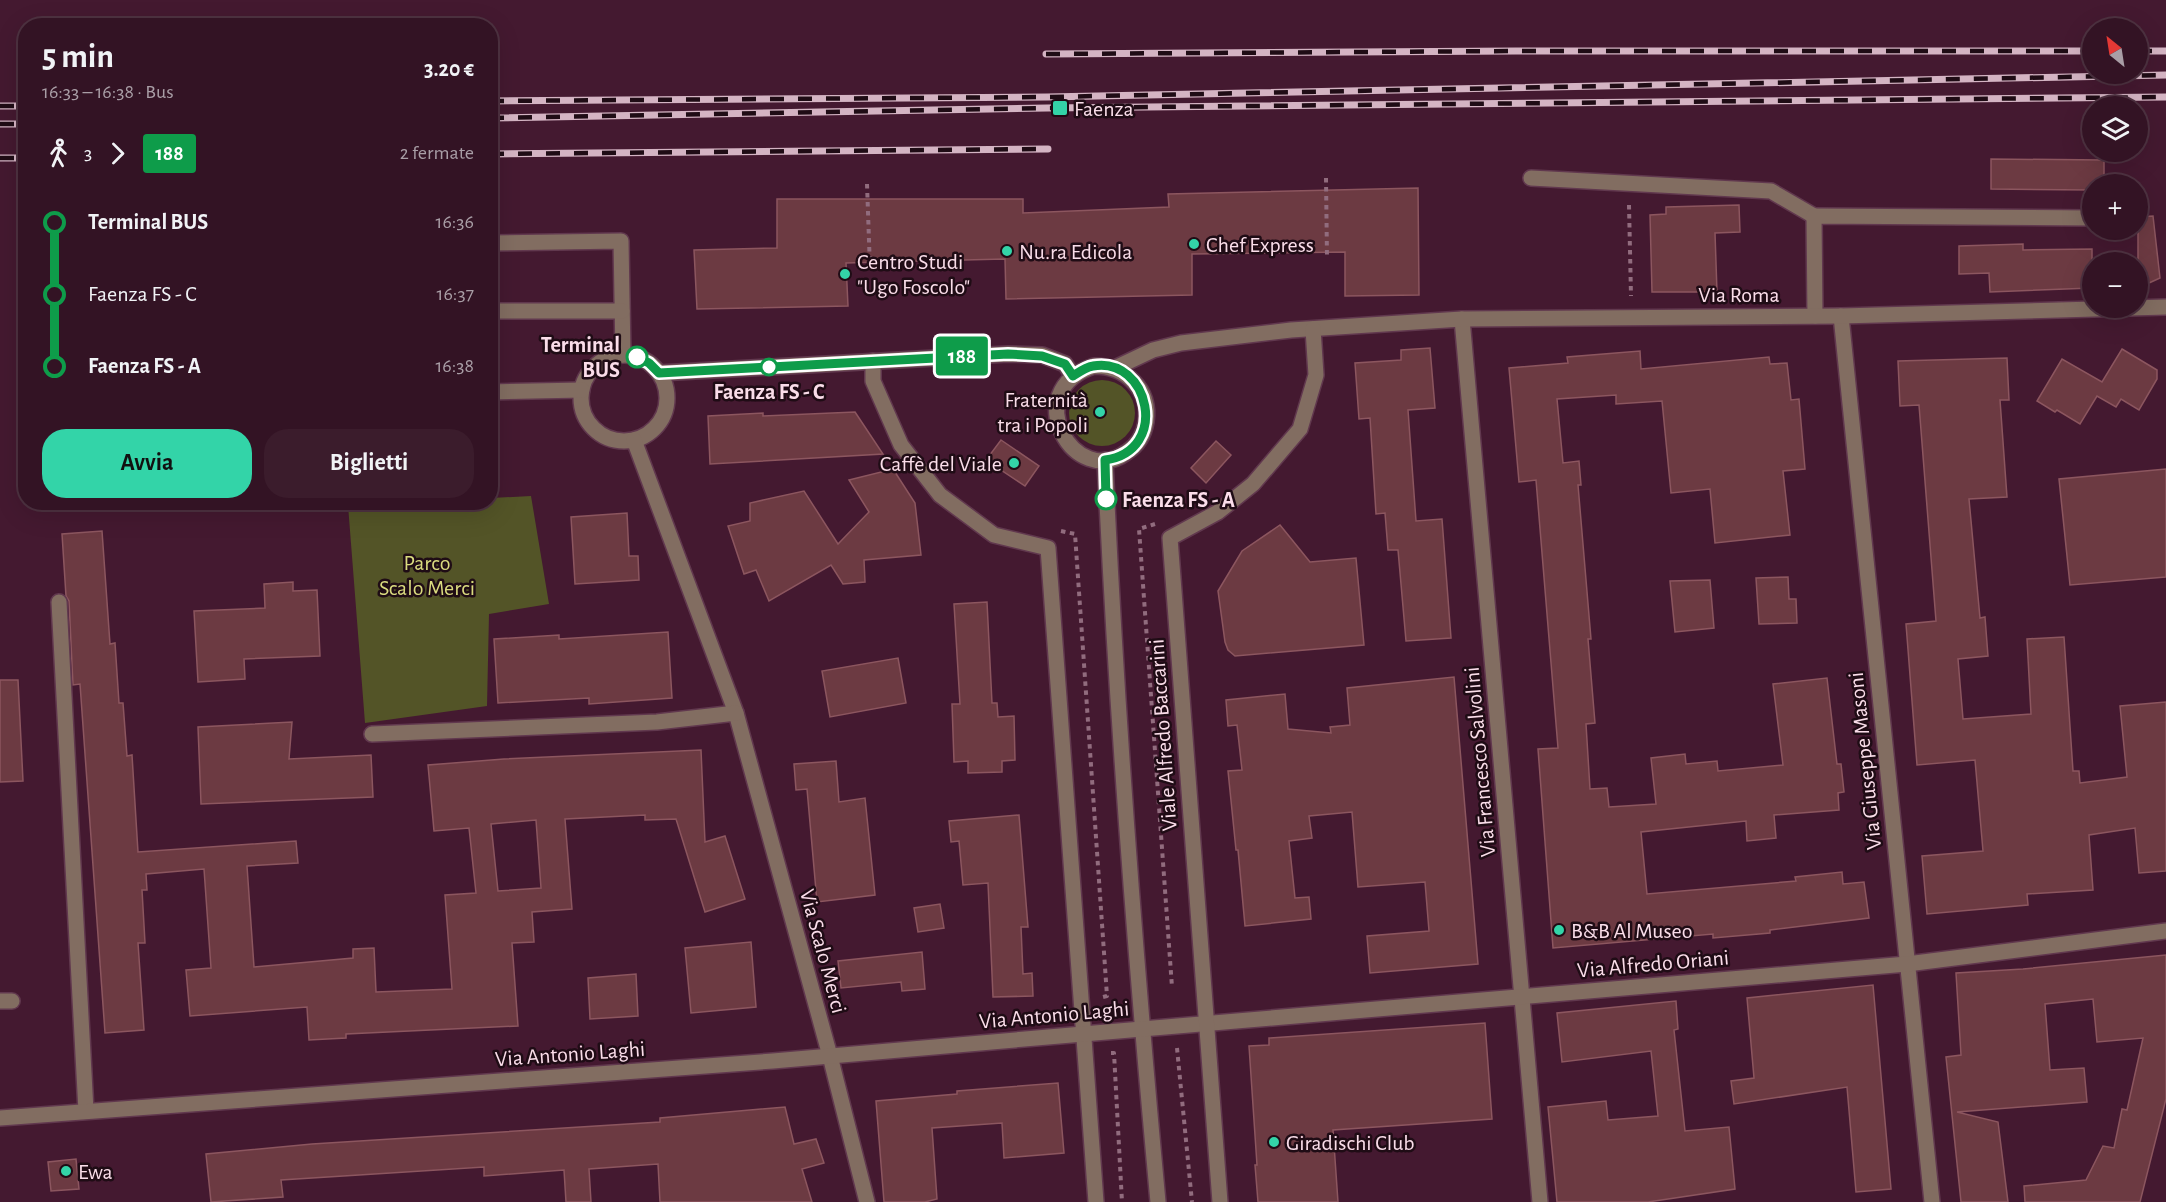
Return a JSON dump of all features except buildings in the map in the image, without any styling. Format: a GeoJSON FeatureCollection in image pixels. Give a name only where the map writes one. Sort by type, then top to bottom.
{"type":"FeatureCollection","features":[{"type":"Feature","properties":{"kind":"street"},"geometry":{"type":"LineString","coordinates":[[1531,178],[1771,191],[1814,216],[2082,218]]}},
{"type":"Feature","properties":{"kind":"street"},"geometry":{"type":"LineString","coordinates":[[1814,216],[1815,316]]}},
{"type":"Feature","properties":{"kind":"street"},"geometry":{"type":"LineString","coordinates":[[498,243],[621,241],[623,355]]}},
{"type":"Feature","properties":{"kind":"street","name":"Via Roma"},"geometry":{"type":"LineString","coordinates":[[1115,368],[1153,350],[1181,343],[1313,328],[1462,319],[1841,316],[2166,307]]}},
{"type":"Feature","properties":{"kind":"street"},"geometry":{"type":"LineString","coordinates":[[498,311],[622,311]]}},
{"type":"Feature","properties":{"kind":"street","name":"Via Giuseppe Masoni"},"geometry":{"type":"LineString","coordinates":[[1841,316],[1932,1202]]}},
{"type":"Feature","properties":{"kind":"street","name":"Via Francesco Salvolini"},"geometry":{"type":"LineString","coordinates":[[1462,319],[1540,1202]]}},
{"type":"Feature","properties":{"kind":"street","name":"Viale Alfredo Baccarini"},"geometry":{"type":"LineString","coordinates":[[1220,1202],[1170,538],[1218,512],[1253,484],[1300,429],[1316,375],[1313,328]]}},
{"type":"Feature","properties":{"kind":"street"},"geometry":{"type":"LineString","coordinates":[[659,373],[1008,354],[1042,356],[1065,364],[1073,376]]}},
{"type":"Feature","properties":{"kind":"street"},"geometry":{"type":"LineString","coordinates":[[623,355],[637,357],[649,363],[659,373],[665,386],[665,413],[652,430],[634,441],[620,441],[606,438],[595,430],[586,418],[582,404],[582,390],[587,377],[596,366],[609,358],[623,355]]}},
{"type":"Feature","properties":{"kind":"street"},"geometry":{"type":"LineString","coordinates":[[873,361],[873,381],[901,445],[940,495],[994,535],[1048,548],[1096,1202]]}},
{"type":"Feature","properties":{"kind":"street"},"geometry":{"type":"LineString","coordinates":[[1095,366],[1115,368],[1124,373],[1142,394],[1147,411],[1144,432],[1137,444],[1112,459],[1089,458],[1065,441],[1058,426],[1056,411],[1058,399],[1073,376],[1095,366]]}},
{"type":"Feature","properties":{"kind":"street"},"geometry":{"type":"LineString","coordinates":[[498,392],[582,390]]}},
{"type":"Feature","properties":{"kind":"street","name":"Via Scalo Merci"},"geometry":{"type":"LineString","coordinates":[[634,441],[736,713],[830,1056],[867,1202]]}},
{"type":"Feature","properties":{"kind":"street","name":"Viale Alfredo Baccarini"},"geometry":{"type":"LineString","coordinates":[[1112,459],[1110,569],[1142,1029],[1158,1202]]}},
{"type":"Feature","properties":{"kind":"street"},"geometry":{"type":"LineString","coordinates":[[59,602],[86,1112]]}},
{"type":"Feature","properties":{"kind":"street"},"geometry":{"type":"LineString","coordinates":[[372,734],[657,722],[736,713]]}},
{"type":"Feature","properties":{"kind":"street","name":"Via Alfredo Oriani"},"geometry":{"type":"LineString","coordinates":[[1142,1029],[1907,964],[2166,931]]}},
{"type":"Feature","properties":{"kind":"street","name":"Via Antonio Laghi"},"geometry":{"type":"LineString","coordinates":[[0,1118],[830,1056],[1142,1029]]}},
{"type":"Feature","properties":{"kind":"path"},"geometry":{"type":"LineString","coordinates":[[1326,178],[1327,258]]}},
{"type":"Feature","properties":{"kind":"path"},"geometry":{"type":"LineString","coordinates":[[867,184],[870,269]]}},
{"type":"Feature","properties":{"kind":"path"},"geometry":{"type":"LineString","coordinates":[[1629,184],[1632,318]]}},
{"type":"Feature","properties":{"kind":"path"},"geometry":{"type":"LineString","coordinates":[[1161,522],[1139,529],[1172,987]]}},
{"type":"Feature","properties":{"kind":"path"},"geometry":{"type":"LineString","coordinates":[[1177,1048],[1192,1202]]}},
{"type":"Feature","properties":{"kind":"path"},"geometry":{"type":"LineString","coordinates":[[1114,1053],[1122,1202]]}},
{"type":"Feature","properties":{"kind":"green space"},"geometry":{"type":"Polygon","coordinates":[[[1095,380],[1109,380],[1121,385],[1130,394],[1135,413],[1133,426],[1126,437],[1109,446],[1095,446],[1083,441],[1074,432],[1069,420],[1069,406],[1074,394],[1083,385],[1095,380]]]}},
{"type":"Feature","properties":{"kind":"green space","name":"Parco Scalo Merci"},"geometry":{"type":"Polygon","coordinates":[[[531,496],[549,604],[489,614],[487,706],[365,723],[348,510],[498,510],[498,498],[531,496]]]}},
{"type":"Feature","properties":{"kind":"railway"},"geometry":{"type":"LineString","coordinates":[[1046,54],[2082,51]]}},
{"type":"Feature","properties":{"kind":"railway"},"geometry":{"type":"LineString","coordinates":[[2148,51],[2166,51]]}},
{"type":"Feature","properties":{"kind":"railway"},"geometry":{"type":"LineString","coordinates":[[498,101],[1047,97],[2166,75]]}},
{"type":"Feature","properties":{"kind":"railway"},"geometry":{"type":"LineString","coordinates":[[498,118],[1047,108],[2166,97]]}},
{"type":"Feature","properties":{"kind":"railway"},"geometry":{"type":"LineString","coordinates":[[0,106],[18,106]]}},
{"type":"Feature","properties":{"kind":"railway"},"geometry":{"type":"LineString","coordinates":[[0,124],[18,124]]}},
{"type":"Feature","properties":{"kind":"railway"},"geometry":{"type":"LineString","coordinates":[[498,154],[1048,149]]}},
{"type":"Feature","properties":{"kind":"railway"},"geometry":{"type":"LineString","coordinates":[[0,158],[18,158]]}},
{"type":"Feature","properties":{"kind":"bus line","name":"188"},"geometry":{"type":"LineString","coordinates":[[637,357],[649,363],[659,373],[1008,354],[1042,356],[1065,364],[1073,376],[1086,368],[1095,366],[1115,368],[1124,373],[1137,386],[1147,411],[1144,432],[1137,444],[1119,457],[1105,460],[1106,499]]}},
{"type":"Feature","properties":{"kind":"place","name":"Faenza"},"geometry":{"type":"Point","coordinates":[1060,108]}},
{"type":"Feature","properties":{"kind":"place","name":"Chef Express"},"geometry":{"type":"Point","coordinates":[1194,244]}},
{"type":"Feature","properties":{"kind":"place","name":"Nu.ra Edicola"},"geometry":{"type":"Point","coordinates":[1007,251]}},
{"type":"Feature","properties":{"kind":"place","name":"Centro Studi \"Ugo Foscolo\""},"geometry":{"type":"Point","coordinates":[845,274]}},
{"type":"Feature","properties":{"kind":"place","name":"Terminal BUS"},"geometry":{"type":"Point","coordinates":[637,357]}},
{"type":"Feature","properties":{"kind":"place","name":"Faenza FS - C"},"geometry":{"type":"Point","coordinates":[769,367]}},
{"type":"Feature","properties":{"kind":"place","name":"Fraternità tra i Popoli"},"geometry":{"type":"Point","coordinates":[1100,412]}},
{"type":"Feature","properties":{"kind":"place","name":"Caffè del Viale"},"geometry":{"type":"Point","coordinates":[1014,463]}},
{"type":"Feature","properties":{"kind":"place","name":"Faenza FS - A"},"geometry":{"type":"Point","coordinates":[1106,499]}},
{"type":"Feature","properties":{"kind":"place","name":"B&B Al Museo"},"geometry":{"type":"Point","coordinates":[1559,930]}},
{"type":"Feature","properties":{"kind":"place","name":"Giradischi Club"},"geometry":{"type":"Point","coordinates":[1274,1142]}},
{"type":"Feature","properties":{"kind":"place","name":"Ewa"},"geometry":{"type":"Point","coordinates":[66,1171]}}]}
